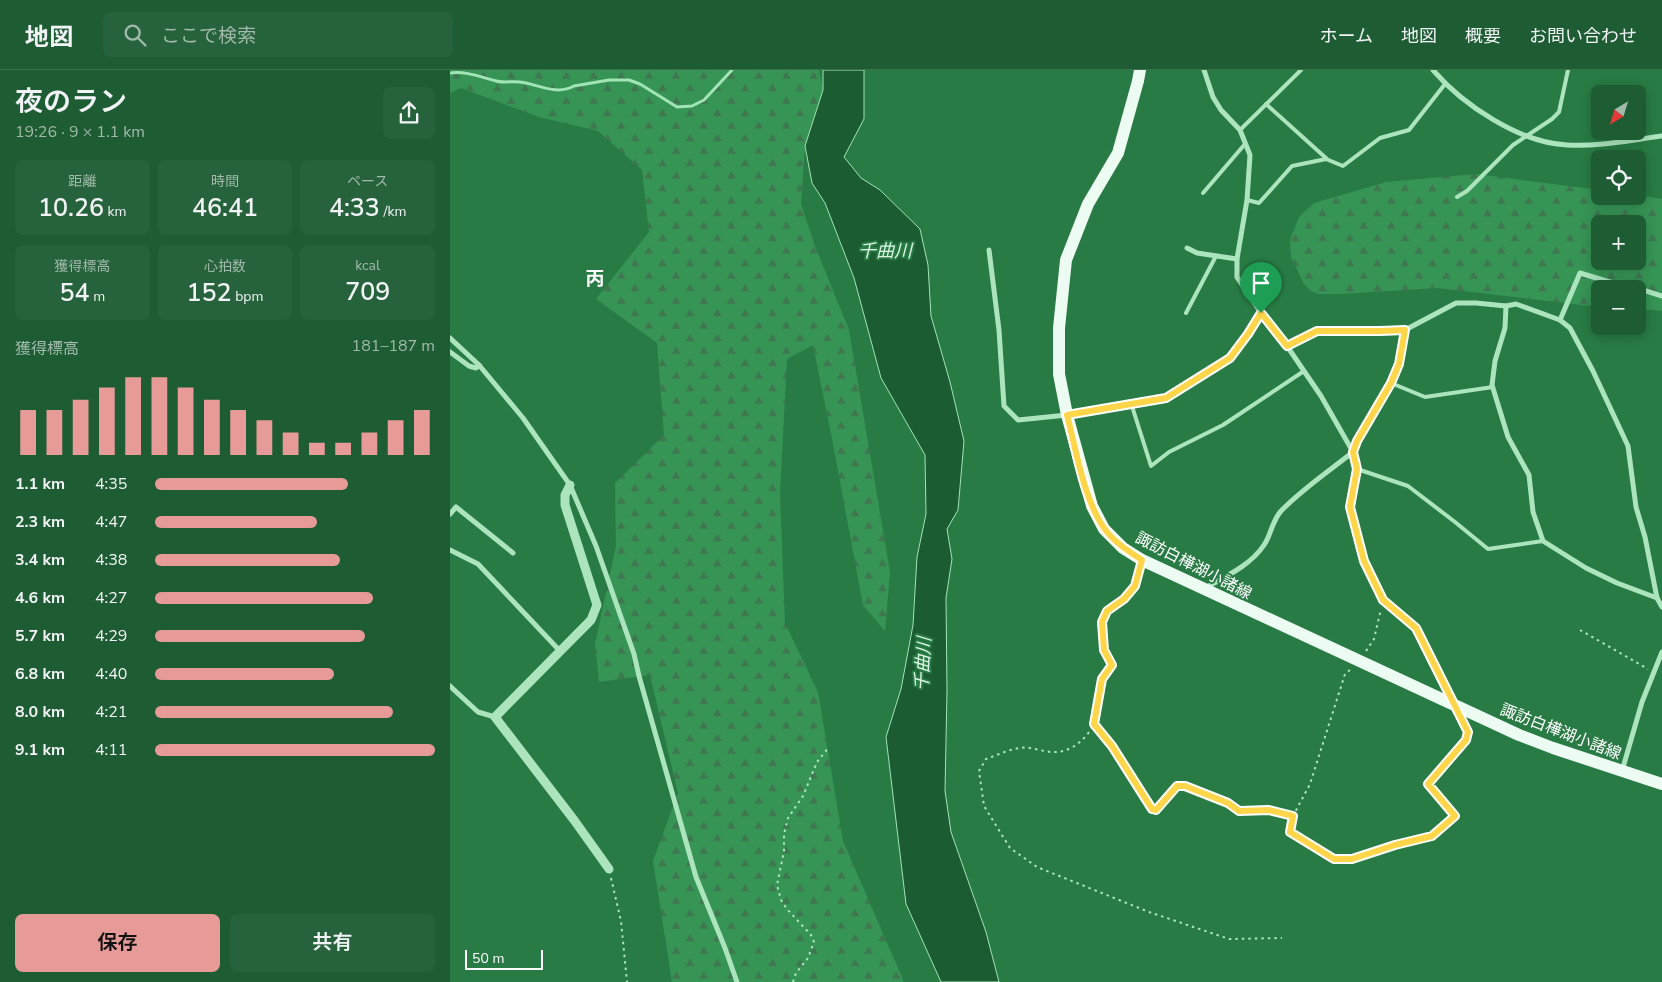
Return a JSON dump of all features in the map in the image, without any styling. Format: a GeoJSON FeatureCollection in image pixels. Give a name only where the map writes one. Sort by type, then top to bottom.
{"type":"FeatureCollection","features":[{"type":"Feature","properties":{"kind":"main road","name":"諏訪白樺湖小諸線"},"geometry":{"type":"LineString","coordinates":[[1140,70],[1118,153],[1088,204],[1066,260],[1059,328],[1059,374],[1067,415],[1092,506],[1104,528],[1123,548],[1142,560],[1455,706],[1519,735],[1622,772],[1662,784]]}},
{"type":"Feature","properties":{"kind":"street"},"geometry":{"type":"LineString","coordinates":[[1204,70],[1213,98],[1221,110],[1240,130],[1250,155],[1247,200],[1237,259],[1237,277],[1321,396],[1353,452],[1357,469],[1350,507],[1364,561],[1383,600],[1416,628],[1455,706]]}},
{"type":"Feature","properties":{"kind":"street"},"geometry":{"type":"LineString","coordinates":[[1433,70],[1445,84],[1479,110],[1540,141],[1567,145],[1611,143],[1662,136]]}},
{"type":"Feature","properties":{"kind":"street"},"geometry":{"type":"LineString","coordinates":[[1186,248],[1197,253],[1237,259]]}},
{"type":"Feature","properties":{"kind":"street"},"geometry":{"type":"LineString","coordinates":[[988,250],[999,330],[1004,406],[1018,420],[1067,415],[1166,398],[1230,358],[1261,313]]}},
{"type":"Feature","properties":{"kind":"street"},"geometry":{"type":"LineString","coordinates":[[1560,320],[1580,273],[1613,284],[1637,288],[1662,296]]}},
{"type":"Feature","properties":{"kind":"street"},"geometry":{"type":"LineString","coordinates":[[1203,590],[1230,574],[1257,554],[1265,543],[1271,527],[1280,512],[1293,499],[1353,452],[1357,441],[1391,383],[1399,364],[1405,330],[1456,303],[1506,306],[1516,304],[1560,320],[1570,328],[1628,446],[1636,507],[1645,537],[1657,598],[1662,607]]}},
{"type":"Feature","properties":{"kind":"street"},"geometry":{"type":"LineString","coordinates":[[1506,306],[1505,328],[1495,361],[1493,387],[1508,437],[1529,475],[1533,512],[1543,541],[1586,568],[1617,583],[1657,598]]}},
{"type":"Feature","properties":{"kind":"street"},"geometry":{"type":"LineString","coordinates":[[450,338],[480,365],[523,418],[570,485],[596,546],[634,654],[696,877],[737,982]]}},
{"type":"Feature","properties":{"kind":"street"},"geometry":{"type":"LineString","coordinates":[[450,352],[469,366],[476,368],[480,365]]}},
{"type":"Feature","properties":{"kind":"street"},"geometry":{"type":"LineString","coordinates":[[495,717],[591,620],[597,605],[565,505],[565,495],[570,485]]}},
{"type":"Feature","properties":{"kind":"street"},"geometry":{"type":"LineString","coordinates":[[450,514],[456,507],[513,552]]}},
{"type":"Feature","properties":{"kind":"street"},"geometry":{"type":"LineString","coordinates":[[450,550],[478,564],[560,651]]}},
{"type":"Feature","properties":{"kind":"street"},"geometry":{"type":"LineString","coordinates":[[1112,665],[1104,650],[1102,622],[1107,611],[1124,599],[1135,586],[1142,560]]}},
{"type":"Feature","properties":{"kind":"street"},"geometry":{"type":"LineString","coordinates":[[1622,772],[1642,702],[1662,652]]}},
{"type":"Feature","properties":{"kind":"street"},"geometry":{"type":"LineString","coordinates":[[450,686],[478,712],[495,717],[574,820],[609,870]]}},
{"type":"Feature","properties":{"kind":"lane"},"geometry":{"type":"LineString","coordinates":[[1240,130],[1301,70]]}},
{"type":"Feature","properties":{"kind":"lane"},"geometry":{"type":"LineString","coordinates":[[1457,197],[1467,191],[1513,145],[1552,119],[1559,112],[1568,70]]}},
{"type":"Feature","properties":{"kind":"lane"},"geometry":{"type":"LineString","coordinates":[[1266,104],[1329,160],[1343,166],[1380,138],[1409,130],[1445,84]]}},
{"type":"Feature","properties":{"kind":"lane"},"geometry":{"type":"LineString","coordinates":[[1203,193],[1246,144]]}},
{"type":"Feature","properties":{"kind":"lane"},"geometry":{"type":"LineString","coordinates":[[1247,200],[1260,203],[1292,166],[1329,160]]}},
{"type":"Feature","properties":{"kind":"lane"},"geometry":{"type":"LineString","coordinates":[[1186,314],[1216,256]]}},
{"type":"Feature","properties":{"kind":"lane"},"geometry":{"type":"LineString","coordinates":[[1287,346],[1317,331],[1372,332],[1405,330]]}},
{"type":"Feature","properties":{"kind":"lane"},"geometry":{"type":"LineString","coordinates":[[1131,403],[1151,466],[1169,452],[1223,425],[1304,371]]}},
{"type":"Feature","properties":{"kind":"lane"},"geometry":{"type":"LineString","coordinates":[[1391,383],[1425,396],[1493,387]]}},
{"type":"Feature","properties":{"kind":"lane"},"geometry":{"type":"LineString","coordinates":[[1357,469],[1408,486],[1488,549],[1543,541]]}},
{"type":"Feature","properties":{"kind":"lane"},"geometry":{"type":"LineString","coordinates":[[1455,706],[1468,732],[1466,740],[1428,784],[1455,816]]}},
{"type":"Feature","properties":{"kind":"path"},"geometry":{"type":"LineString","coordinates":[[1383,600],[1374,639],[1359,661],[1345,674],[1310,784],[1293,816],[1290,832],[1334,859],[1352,859],[1395,845],[1432,836],[1455,816]]}},
{"type":"Feature","properties":{"kind":"path"},"geometry":{"type":"LineString","coordinates":[[1580,630],[1654,673]]}},
{"type":"Feature","properties":{"kind":"path"},"geometry":{"type":"LineString","coordinates":[[1112,665],[1102,679],[1094,724],[1083,740],[1067,750],[1053,752],[1027,747],[1019,748],[986,759],[979,771],[984,806],[1010,848],[1037,867],[1149,912],[1229,939],[1282,938]]}},
{"type":"Feature","properties":{"kind":"path"},"geometry":{"type":"LineString","coordinates":[[1094,724],[1112,746],[1152,809],[1156,810],[1177,786],[1185,786],[1228,803],[1239,811],[1269,810],[1293,816]]}},
{"type":"Feature","properties":{"kind":"path"},"geometry":{"type":"LineString","coordinates":[[793,982],[796,973],[808,958],[814,942],[811,935],[782,900],[777,885],[784,851],[784,834],[788,818],[803,796],[817,762],[829,747]]}},
{"type":"Feature","properties":{"kind":"path"},"geometry":{"type":"LineString","coordinates":[[609,870],[622,921],[627,982]]}},
{"type":"Feature","properties":{"kind":"green space"},"geometry":{"type":"Polygon","coordinates":[[[450,70],[819,70],[823,90],[805,146],[801,204],[815,246],[849,330],[890,572],[885,631],[863,605],[813,345],[787,359],[780,494],[785,623],[818,692],[843,841],[904,982],[672,982],[653,861],[678,793],[650,675],[599,682],[595,644],[616,546],[615,483],[664,435],[657,343],[596,299],[649,232],[642,170],[598,131],[539,117],[461,88],[450,93],[450,70]]]}},
{"type":"Feature","properties":{"kind":"green space"},"geometry":{"type":"Polygon","coordinates":[[[1476,174],[1591,189],[1591,205],[1646,205],[1646,196],[1662,199],[1662,311],[1646,310],[1646,280],[1591,280],[1591,306],[1437,288],[1319,294],[1311,291],[1304,284],[1291,257],[1290,240],[1299,217],[1314,203],[1386,182],[1476,174]]]}},
{"type":"Feature","properties":{"kind":"water","name":"千曲川"},"geometry":{"type":"Polygon","coordinates":[[[823,70],[864,70],[864,119],[844,157],[861,178],[880,190],[920,229],[928,265],[931,316],[950,382],[964,441],[958,510],[947,529],[952,559],[946,598],[945,791],[951,832],[986,932],[999,982],[941,982],[906,904],[886,737],[901,689],[913,625],[917,557],[926,514],[925,455],[881,378],[854,278],[825,203],[812,183],[805,146],[823,90],[823,70]]]}},
{"type":"Feature","properties":{"kind":"waterway"},"geometry":{"type":"LineString","coordinates":[[450,73],[468,74],[499,82],[520,82],[554,90],[609,80],[629,80],[640,84],[677,107],[692,106],[704,100],[732,70]]}},
{"type":"Feature","properties":{"kind":"district","name":"丙"},"geometry":{"type":"Point","coordinates":[595,278]}},
{"type":"Feature","properties":{"kind":"route"},"geometry":{"type":"LineString","coordinates":[[1261,313],[1287,346],[1317,331],[1405,330],[1399,364],[1391,383],[1357,441],[1353,452],[1357,469],[1350,507],[1364,561],[1383,600],[1416,628],[1468,732],[1466,740],[1428,784],[1455,816],[1432,836],[1395,845],[1352,859],[1334,859],[1290,832],[1293,816],[1269,810],[1239,811],[1228,803],[1185,786],[1177,786],[1156,810],[1152,809],[1136,781],[1094,724],[1102,679],[1112,665],[1104,650],[1102,622],[1107,611],[1124,599],[1135,586],[1142,560],[1123,548],[1104,528],[1092,506],[1067,415],[1166,398],[1230,358],[1261,313]]}}]}
